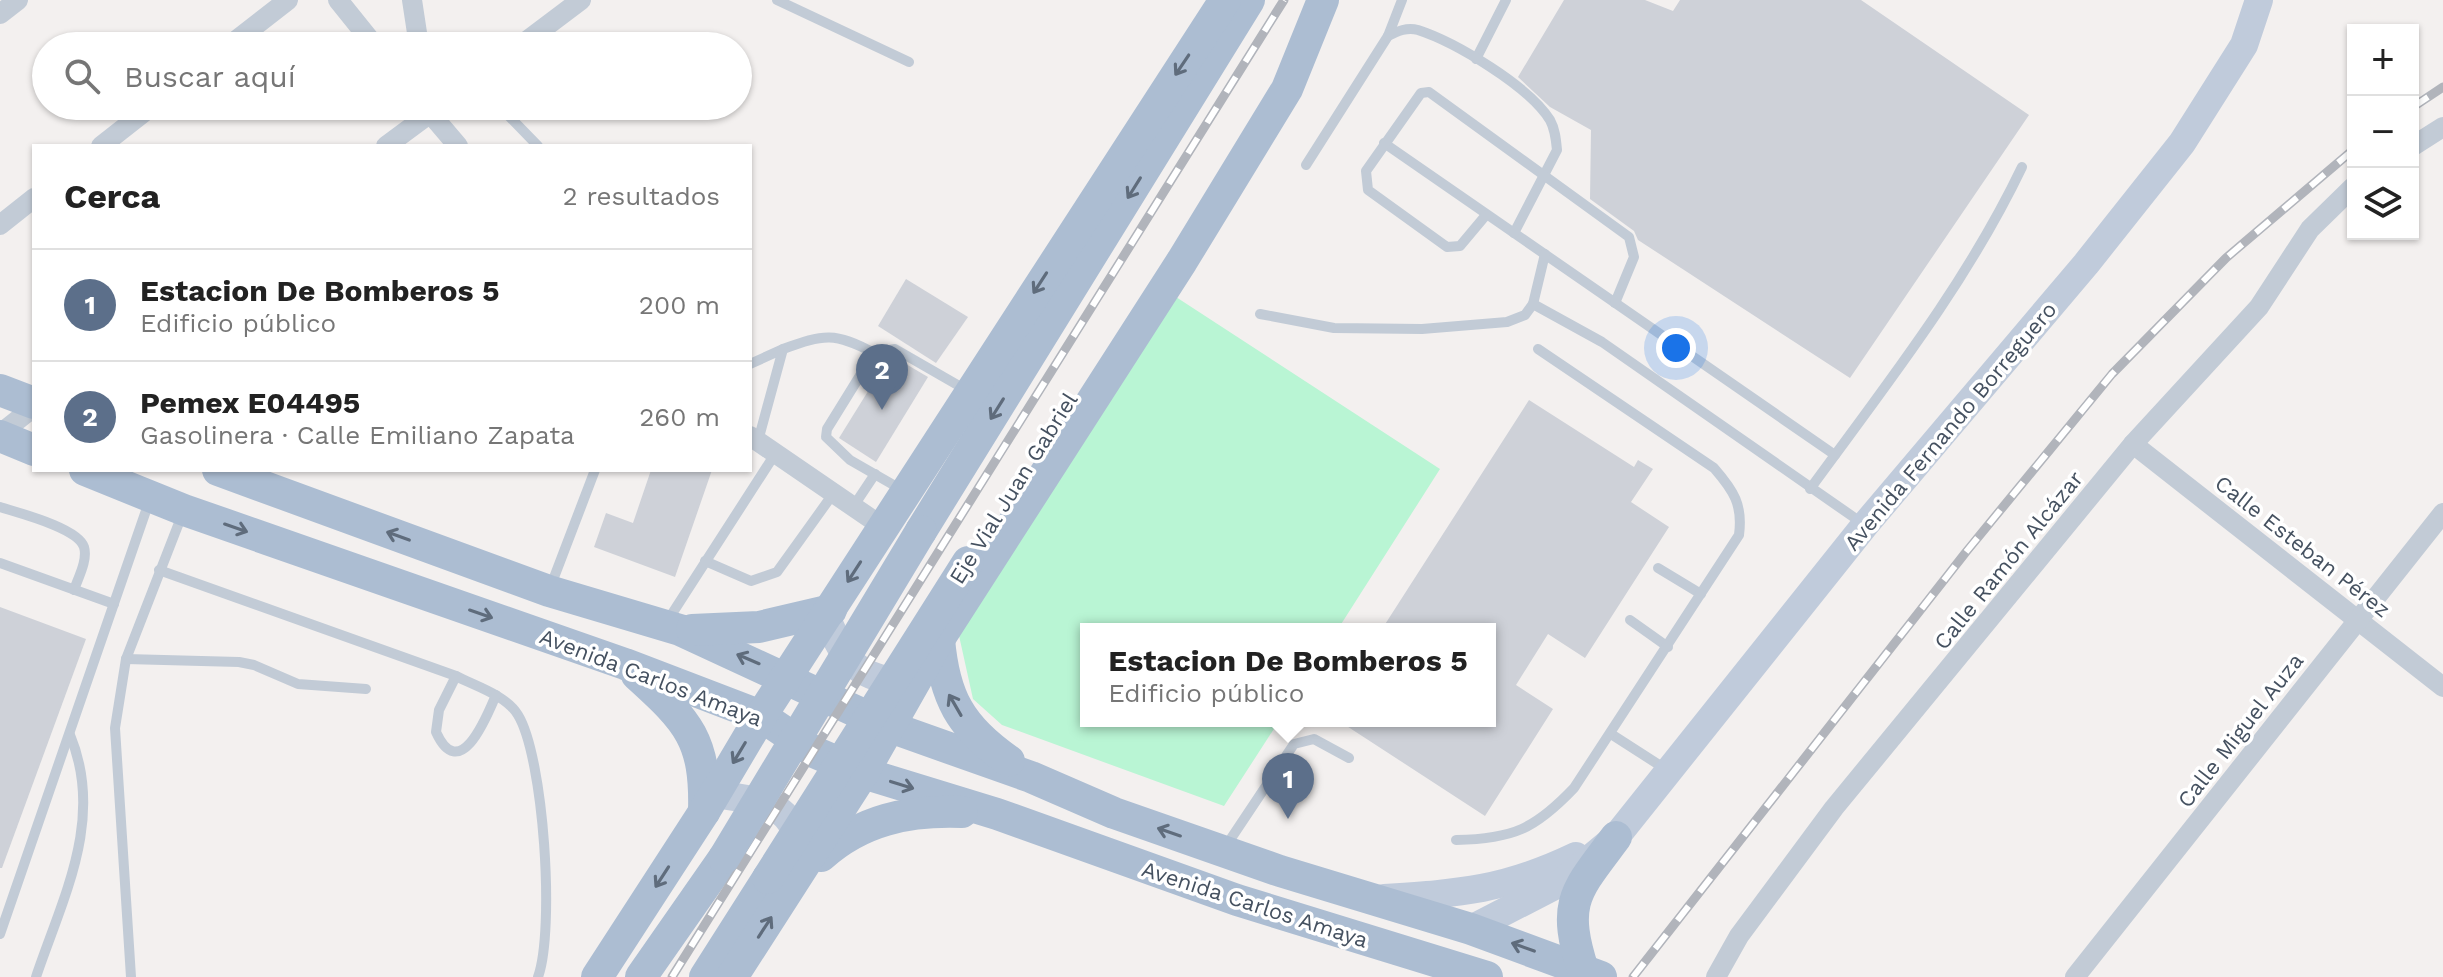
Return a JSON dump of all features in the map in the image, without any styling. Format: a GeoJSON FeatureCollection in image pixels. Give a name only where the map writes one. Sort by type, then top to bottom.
{"type":"FeatureCollection","features":[{"type":"Feature","properties":{"kind":"main road"},"geometry":{"type":"LineString","coordinates":[[597,977],[710,803],[761,716],[1225,0]]}},
{"type":"Feature","properties":{"kind":"main road"},"geometry":{"type":"LineString","coordinates":[[641,977],[724,858],[921,531],[1249,0]]}},
{"type":"Feature","properties":{"kind":"main road"},"geometry":{"type":"LineString","coordinates":[[732,977],[790,874],[863,773],[939,639],[1182,261],[1287,89],[1322,0]]}},
{"type":"Feature","properties":{"kind":"main road","name":"Eje Vial Juan Gabriel"},"geometry":{"type":"LineString","coordinates":[[705,977],[790,874],[968,562],[1090,364],[1243,133],[1322,0]]}},
{"type":"Feature","properties":{"kind":"main road","name":"Avenida Fernando Borreguero"},"geometry":{"type":"LineString","coordinates":[[1616,837],[1865,525],[2086,264],[2182,143],[2244,45],[2259,0]]}},
{"type":"Feature","properties":{"kind":"main road"},"geometry":{"type":"LineString","coordinates":[[0,390],[32,404]]}},
{"type":"Feature","properties":{"kind":"main road"},"geometry":{"type":"LineString","coordinates":[[0,435],[32,449]]}},
{"type":"Feature","properties":{"kind":"main road","name":"Avenida Carlos Amaya"},"geometry":{"type":"LineString","coordinates":[[90,472],[184,510],[625,664],[761,716],[814,752],[863,773],[997,814],[1102,854],[1268,910],[1487,977]]}},
{"type":"Feature","properties":{"kind":"main road","name":"Avenida Carlos Amaya"},"geometry":{"type":"LineString","coordinates":[[223,472],[549,591],[673,628],[787,676],[890,727],[1031,777],[1114,813],[1280,871],[1471,929],[1592,973]]}},
{"type":"Feature","properties":{"kind":"main road"},"geometry":{"type":"LineString","coordinates":[[828,613],[841,652],[855,668],[875,679],[913,685]]}},
{"type":"Feature","properties":{"kind":"main road"},"geometry":{"type":"LineString","coordinates":[[673,628],[759,627],[828,613]]}},
{"type":"Feature","properties":{"kind":"main road"},"geometry":{"type":"LineString","coordinates":[[939,639],[942,676],[951,700],[987,746],[1031,777]]}},
{"type":"Feature","properties":{"kind":"main road"},"geometry":{"type":"LineString","coordinates":[[625,664],[669,704],[691,730],[710,803]]}},
{"type":"Feature","properties":{"kind":"main road"},"geometry":{"type":"LineString","coordinates":[[710,803],[768,803],[783,813],[795,826],[790,874]]}},
{"type":"Feature","properties":{"kind":"main road"},"geometry":{"type":"LineString","coordinates":[[790,874],[855,829],[883,819],[949,812],[997,814]]}},
{"type":"Feature","properties":{"kind":"main road"},"geometry":{"type":"LineString","coordinates":[[1102,854],[1114,813]]}},
{"type":"Feature","properties":{"kind":"main road"},"geometry":{"type":"LineString","coordinates":[[1375,899],[1443,896],[1524,880],[1616,837]]}},
{"type":"Feature","properties":{"kind":"main road"},"geometry":{"type":"LineString","coordinates":[[1321,926],[1411,936],[1471,929],[1562,882],[1616,837]]}},
{"type":"Feature","properties":{"kind":"main road"},"geometry":{"type":"LineString","coordinates":[[1592,973],[1571,928],[1573,902],[1616,837]]}},
{"type":"Feature","properties":{"kind":"main road"},"geometry":{"type":"LineString","coordinates":[[1268,910],[1280,871]]}},
{"type":"Feature","properties":{"kind":"street"},"geometry":{"type":"LineString","coordinates":[[0,14],[18,0]]}},
{"type":"Feature","properties":{"kind":"street"},"geometry":{"type":"LineString","coordinates":[[247,32],[288,0]]}},
{"type":"Feature","properties":{"kind":"street"},"geometry":{"type":"LineString","coordinates":[[338,0],[364,32]]}},
{"type":"Feature","properties":{"kind":"street"},"geometry":{"type":"LineString","coordinates":[[412,0],[417,32]]}},
{"type":"Feature","properties":{"kind":"street"},"geometry":{"type":"LineString","coordinates":[[539,32],[581,0]]}},
{"type":"Feature","properties":{"kind":"street"},"geometry":{"type":"LineString","coordinates":[[104,144],[134,120]]}},
{"type":"Feature","properties":{"kind":"street"},"geometry":{"type":"LineString","coordinates":[[388,144],[417,120]]}},
{"type":"Feature","properties":{"kind":"street"},"geometry":{"type":"LineString","coordinates":[[440,120],[457,144]]}},
{"type":"Feature","properties":{"kind":"street"},"geometry":{"type":"LineString","coordinates":[[2419,142],[2443,127]]}},
{"type":"Feature","properties":{"kind":"street","name":"Calle Ramón Alcázar"},"geometry":{"type":"LineString","coordinates":[[1716,977],[1739,936],[1834,808],[2133,444],[2259,307],[2310,229],[2347,193]]}},
{"type":"Feature","properties":{"kind":"street"},"geometry":{"type":"LineString","coordinates":[[0,225],[32,200]]}},
{"type":"Feature","properties":{"kind":"street"},"geometry":{"type":"LineString","coordinates":[[0,435],[32,407]]}},
{"type":"Feature","properties":{"kind":"street"},"geometry":{"type":"LineString","coordinates":[[754,439],[883,527]]}},
{"type":"Feature","properties":{"kind":"street","name":"Calle Esteban Pérez"},"geometry":{"type":"LineString","coordinates":[[2133,444],[2443,687]]}},
{"type":"Feature","properties":{"kind":"street","name":"Calle Miguel Auza"},"geometry":{"type":"LineString","coordinates":[[2075,977],[2443,513]]}},
{"type":"Feature","properties":{"kind":"lane"},"geometry":{"type":"LineString","coordinates":[[777,0],[909,62]]}},
{"type":"Feature","properties":{"kind":"lane"},"geometry":{"type":"LineString","coordinates":[[1306,165],[1388,36],[1402,0]]}},
{"type":"Feature","properties":{"kind":"lane"},"geometry":{"type":"LineString","coordinates":[[1476,59],[1506,0]]}},
{"type":"Feature","properties":{"kind":"lane"},"geometry":{"type":"LineString","coordinates":[[1388,36],[1402,29],[1416,29],[1476,59],[1536,104],[1549,120],[1557,150],[1514,233]]}},
{"type":"Feature","properties":{"kind":"lane"},"geometry":{"type":"LineString","coordinates":[[1486,215],[1460,246],[1447,247],[1368,190],[1366,171],[1415,97],[1429,92],[1629,237],[1634,257],[1615,303]]}},
{"type":"Feature","properties":{"kind":"lane"},"geometry":{"type":"LineString","coordinates":[[513,120],[536,144]]}},
{"type":"Feature","properties":{"kind":"lane"},"geometry":{"type":"LineString","coordinates":[[1384,143],[1835,455]]}},
{"type":"Feature","properties":{"kind":"lane"},"geometry":{"type":"LineString","coordinates":[[1810,489],[1943,306],[1999,214],[2022,167]]}},
{"type":"Feature","properties":{"kind":"lane"},"geometry":{"type":"LineString","coordinates":[[1260,314],[1334,328],[1422,329],[1507,322],[1525,315],[1533,304],[1545,254]]}},
{"type":"Feature","properties":{"kind":"lane"},"geometry":{"type":"LineString","coordinates":[[1533,304],[1602,342],[1865,525]]}},
{"type":"Feature","properties":{"kind":"lane"},"geometry":{"type":"LineString","coordinates":[[752,363],[817,336],[842,336],[874,353],[895,349],[970,392]]}},
{"type":"Feature","properties":{"kind":"lane"},"geometry":{"type":"LineString","coordinates":[[754,439],[783,349]]}},
{"type":"Feature","properties":{"kind":"lane"},"geometry":{"type":"LineString","coordinates":[[1456,840],[1494,840],[1520,831],[1551,812],[1574,788],[1739,535],[1742,511],[1732,488],[1714,468],[1538,349]]}},
{"type":"Feature","properties":{"kind":"lane"},"geometry":{"type":"LineString","coordinates":[[874,353],[827,429],[826,437],[838,452],[906,492]]}},
{"type":"Feature","properties":{"kind":"lane"},"geometry":{"type":"LineString","coordinates":[[673,628],[705,561],[775,454]]}},
{"type":"Feature","properties":{"kind":"lane"},"geometry":{"type":"LineString","coordinates":[[549,591],[594,472]]}},
{"type":"Feature","properties":{"kind":"lane"},"geometry":{"type":"LineString","coordinates":[[853,507],[875,474]]}},
{"type":"Feature","properties":{"kind":"lane"},"geometry":{"type":"LineString","coordinates":[[705,561],[751,581],[777,572],[833,494]]}},
{"type":"Feature","properties":{"kind":"lane"},"geometry":{"type":"LineString","coordinates":[[0,934],[151,497]]}},
{"type":"Feature","properties":{"kind":"lane"},"geometry":{"type":"LineString","coordinates":[[0,507],[67,530],[79,539],[85,556],[74,590]]}},
{"type":"Feature","properties":{"kind":"lane"},"geometry":{"type":"LineString","coordinates":[[131,977],[115,728],[126,659],[184,510]]}},
{"type":"Feature","properties":{"kind":"lane"},"geometry":{"type":"LineString","coordinates":[[0,563],[114,604]]}},
{"type":"Feature","properties":{"kind":"lane"},"geometry":{"type":"LineString","coordinates":[[1658,568],[1701,594]]}},
{"type":"Feature","properties":{"kind":"lane"},"geometry":{"type":"LineString","coordinates":[[159,570],[456,676],[496,695],[516,712],[530,739],[541,791],[545,896],[538,977]]}},
{"type":"Feature","properties":{"kind":"lane"},"geometry":{"type":"LineString","coordinates":[[1630,620],[1668,647]]}},
{"type":"Feature","properties":{"kind":"lane"},"geometry":{"type":"LineString","coordinates":[[126,659],[239,662],[254,665],[298,684],[366,689]]}},
{"type":"Feature","properties":{"kind":"lane"},"geometry":{"type":"LineString","coordinates":[[456,676],[439,710],[436,732],[448,748],[458,750],[469,747],[478,737],[496,695]]}},
{"type":"Feature","properties":{"kind":"lane"},"geometry":{"type":"LineString","coordinates":[[1611,734],[1668,771]]}},
{"type":"Feature","properties":{"kind":"lane"},"geometry":{"type":"LineString","coordinates":[[36,977],[80,847],[86,808],[84,778],[70,735]]}},
{"type":"Feature","properties":{"kind":"lane"},"geometry":{"type":"LineString","coordinates":[[1223,851],[1294,744],[1314,739],[1349,758]]}},
{"type":"Feature","properties":{"kind":"green space"},"geometry":{"type":"Polygon","coordinates":[[[1176,297],[1440,469],[1342,623],[1080,623],[1080,727],[1275,727],[1224,806],[1002,725],[973,699],[958,631],[1176,297]]]}},
{"type":"Feature","properties":{"kind":"building"},"geometry":{"type":"Polygon","coordinates":[[[1564,0],[1645,0],[1673,11],[1680,0],[1861,0],[2029,115],[1850,378],[1638,240],[1634,231],[1590,199],[1591,130],[1550,107],[1518,77],[1564,0]]]}},
{"type":"Feature","properties":{"kind":"building"},"geometry":{"type":"Polygon","coordinates":[[[906,279],[968,317],[936,363],[878,326],[906,279]]]}},
{"type":"Feature","properties":{"kind":"building"},"geometry":{"type":"Polygon","coordinates":[[[894,357],[928,377],[876,462],[839,438],[888,359],[894,357]]]}},
{"type":"Feature","properties":{"kind":"building"},"geometry":{"type":"Polygon","coordinates":[[[1529,400],[1634,467],[1638,460],[1653,469],[1631,502],[1669,527],[1585,658],[1548,634],[1516,685],[1553,709],[1485,816],[1348,727],[1496,727],[1496,623],[1386,623],[1529,400]]]}},
{"type":"Feature","properties":{"kind":"building"},"geometry":{"type":"Polygon","coordinates":[[[650,472],[711,472],[675,577],[594,547],[606,513],[633,523],[650,472]]]}},
{"type":"Feature","properties":{"kind":"building"},"geometry":{"type":"Polygon","coordinates":[[[0,607],[86,639],[2,868],[0,868],[0,607]]]}},
{"type":"Feature","properties":{"kind":"railway"},"geometry":{"type":"LineString","coordinates":[[672,977],[1284,0]]}},
{"type":"Feature","properties":{"kind":"railway"},"geometry":{"type":"LineString","coordinates":[[2419,103],[2443,87]]}},
{"type":"Feature","properties":{"kind":"railway"},"geometry":{"type":"LineString","coordinates":[[1633,977],[1966,552],[2112,374],[2226,258],[2347,155]]}},
{"type":"Feature","properties":{"kind":"place","name":"Pemex E04495"},"geometry":{"type":"Point","coordinates":[882,410]}},
{"type":"Feature","properties":{"kind":"place","name":"Estacion De Bomberos 5"},"geometry":{"type":"Point","coordinates":[1288,819]}}]}
